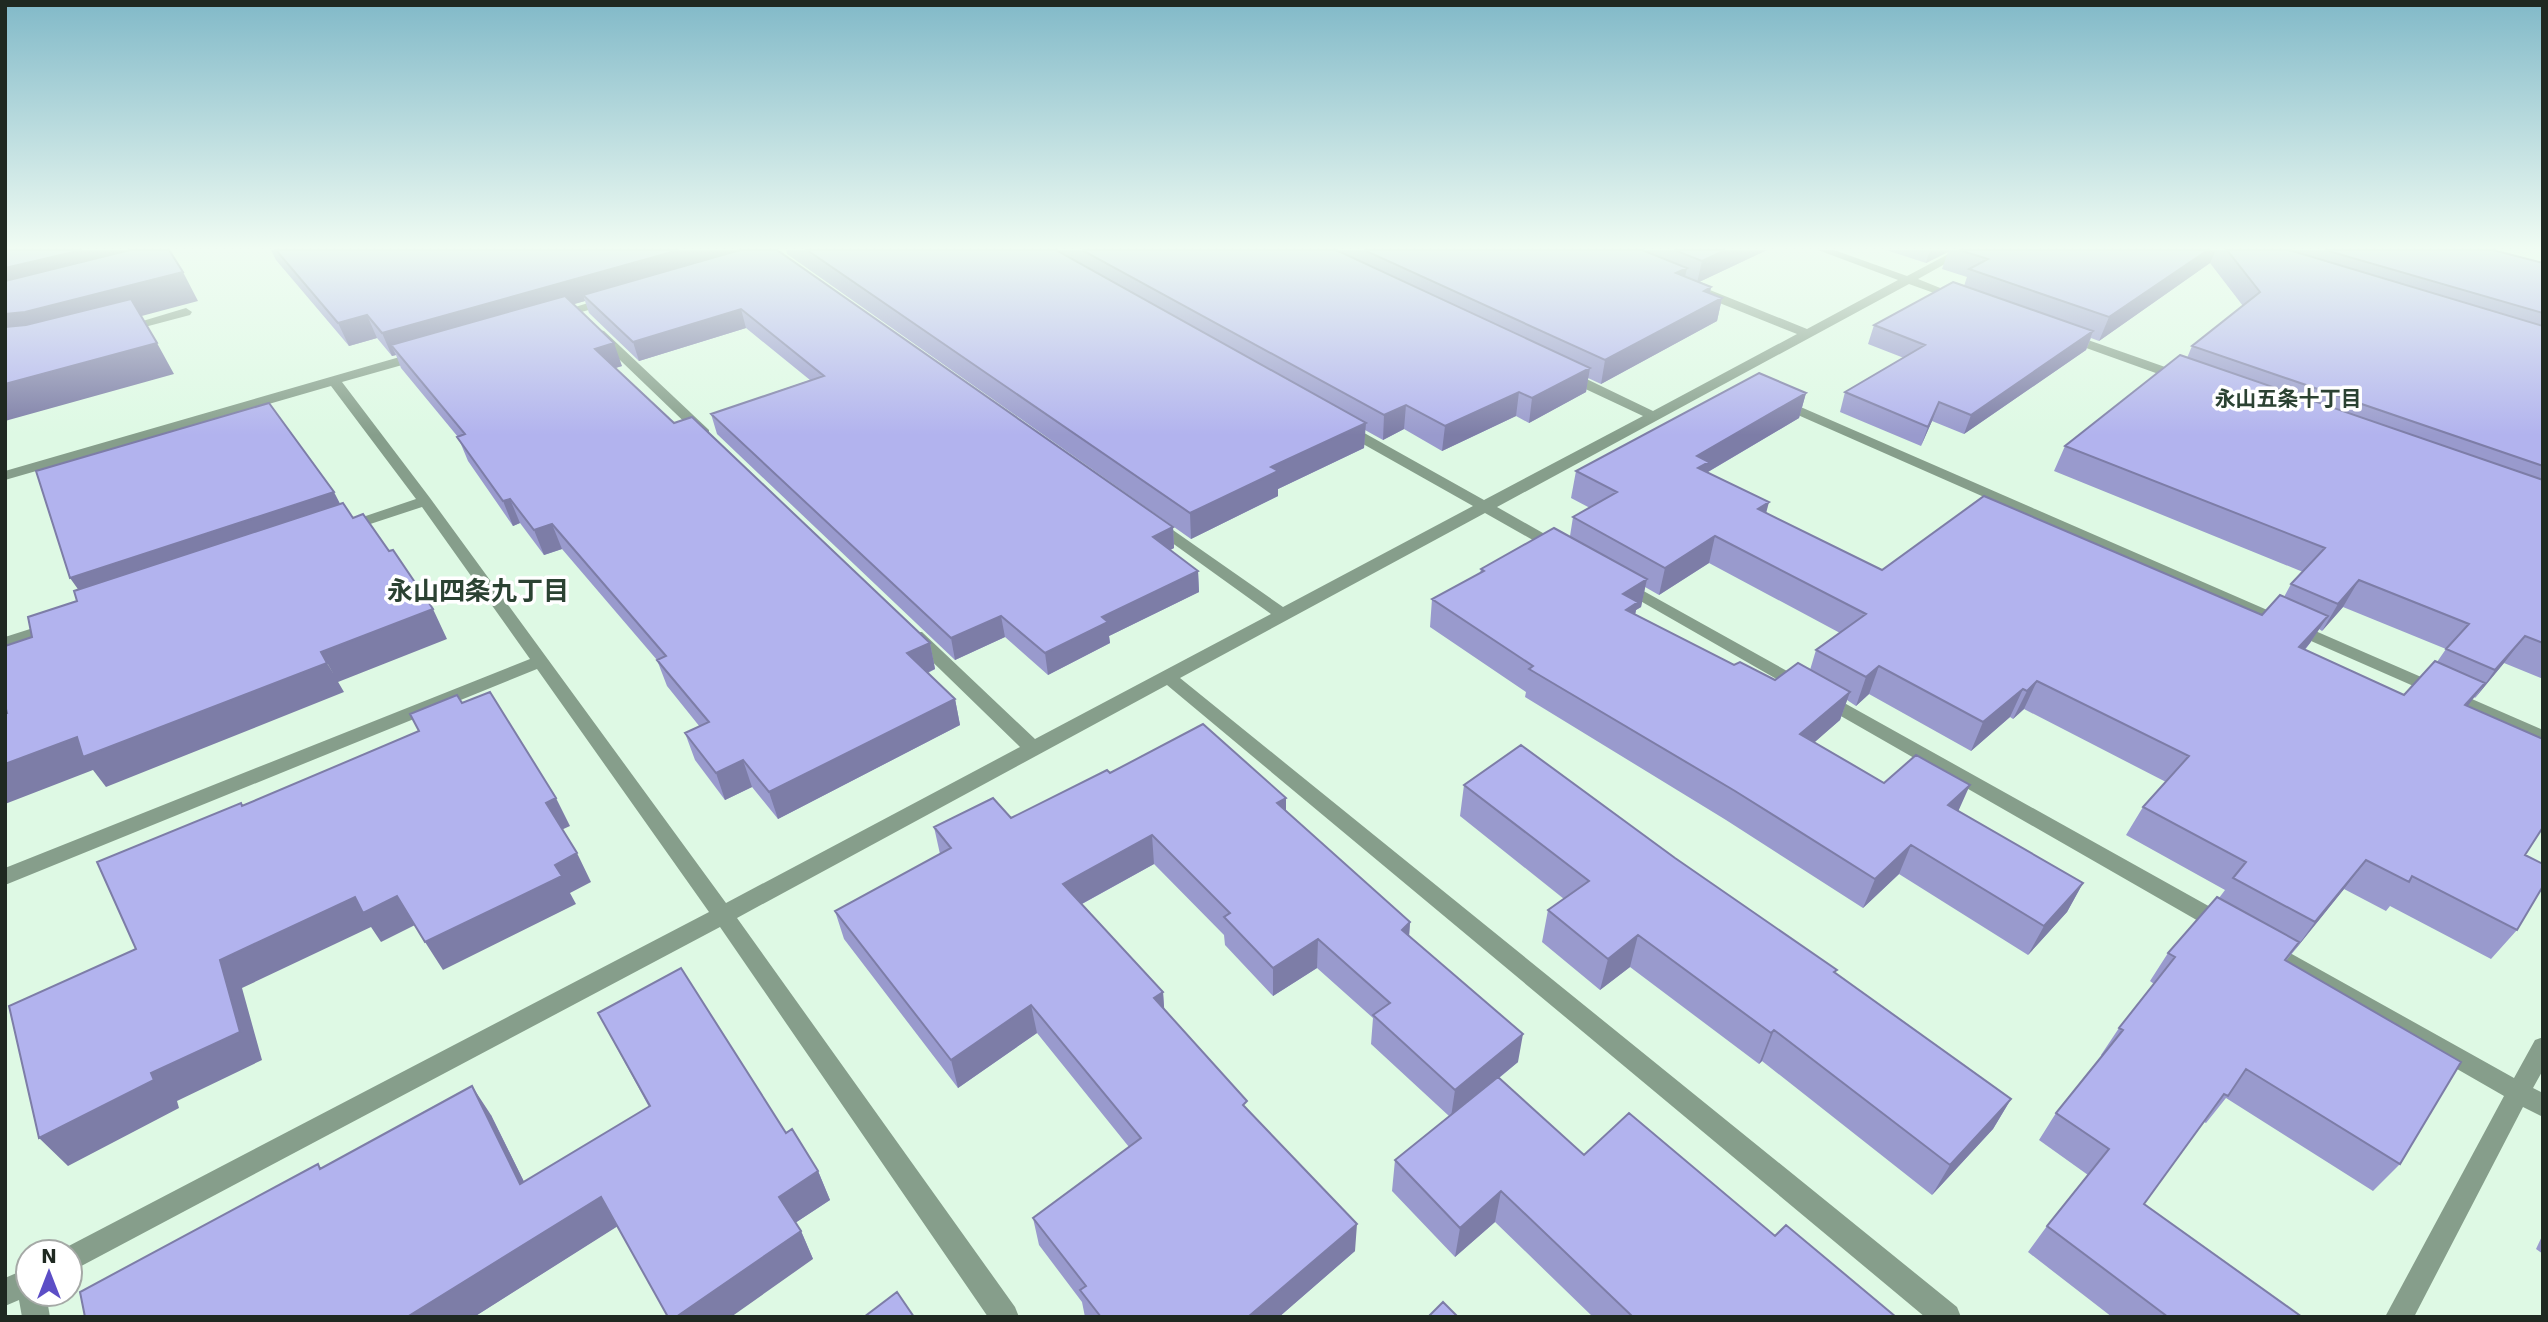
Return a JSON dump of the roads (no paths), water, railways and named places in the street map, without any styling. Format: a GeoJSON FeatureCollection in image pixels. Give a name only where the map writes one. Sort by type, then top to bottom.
{"type":"FeatureCollection","features":[{"type":"Feature","properties":{"kind":"street"},"geometry":{"type":"LineString","coordinates":[[108,332],[186,312]]}},
{"type":"Feature","properties":{"kind":"street"},"geometry":{"type":"LineString","coordinates":[[548,318],[569,312]]}},
{"type":"Feature","properties":{"kind":"street"},"geometry":{"type":"LineString","coordinates":[[577,312],[714,443]]}},
{"type":"Feature","properties":{"kind":"street"},"geometry":{"type":"LineString","coordinates":[[1753,312],[1808,334]]}},
{"type":"Feature","properties":{"kind":"street"},"geometry":{"type":"LineString","coordinates":[[84,1252],[723,915],[1653,416],[1732,381],[1849,312]]}},
{"type":"Feature","properties":{"kind":"street"},"geometry":{"type":"LineString","coordinates":[[2050,330],[2193,381]]}},
{"type":"Feature","properties":{"kind":"street"},"geometry":{"type":"LineString","coordinates":[[5,476],[441,349]]}},
{"type":"Feature","properties":{"kind":"street"},"geometry":{"type":"LineString","coordinates":[[1553,369],[1653,416]]}},
{"type":"Feature","properties":{"kind":"street"},"geometry":{"type":"LineString","coordinates":[[334,381],[425,501],[723,915],[1005,1317]]}},
{"type":"Feature","properties":{"kind":"street"},"geometry":{"type":"LineString","coordinates":[[1763,395],[2543,737]]}},
{"type":"Feature","properties":{"kind":"street"},"geometry":{"type":"LineString","coordinates":[[1329,419],[1570,555]]}},
{"type":"Feature","properties":{"kind":"street"},"geometry":{"type":"LineString","coordinates":[[333,532],[425,501]]}},
{"type":"Feature","properties":{"kind":"street"},"geometry":{"type":"LineString","coordinates":[[1147,518],[1283,615]]}},
{"type":"Feature","properties":{"kind":"street"},"geometry":{"type":"LineString","coordinates":[[1606,576],[2543,1106]]}},
{"type":"Feature","properties":{"kind":"street"},"geometry":{"type":"LineString","coordinates":[[5,643],[71,620]]}},
{"type":"Feature","properties":{"kind":"street"},"geometry":{"type":"LineString","coordinates":[[904,625],[1034,748]]}},
{"type":"Feature","properties":{"kind":"street"},"geometry":{"type":"LineString","coordinates":[[5,877],[539,662]]}},
{"type":"Feature","properties":{"kind":"street"},"geometry":{"type":"LineString","coordinates":[[1168,677],[1947,1317]]}},
{"type":"Feature","properties":{"kind":"street"},"geometry":{"type":"LineString","coordinates":[[2399,1317],[2543,1046]]}},
{"type":"Feature","properties":{"kind":"district","name":"永山五条十丁目"},"geometry":{"type":"Point","coordinates":[2288,399]}},
{"type":"Feature","properties":{"kind":"district","name":"永山四条九丁目"},"geometry":{"type":"Point","coordinates":[478,591]}}]}
